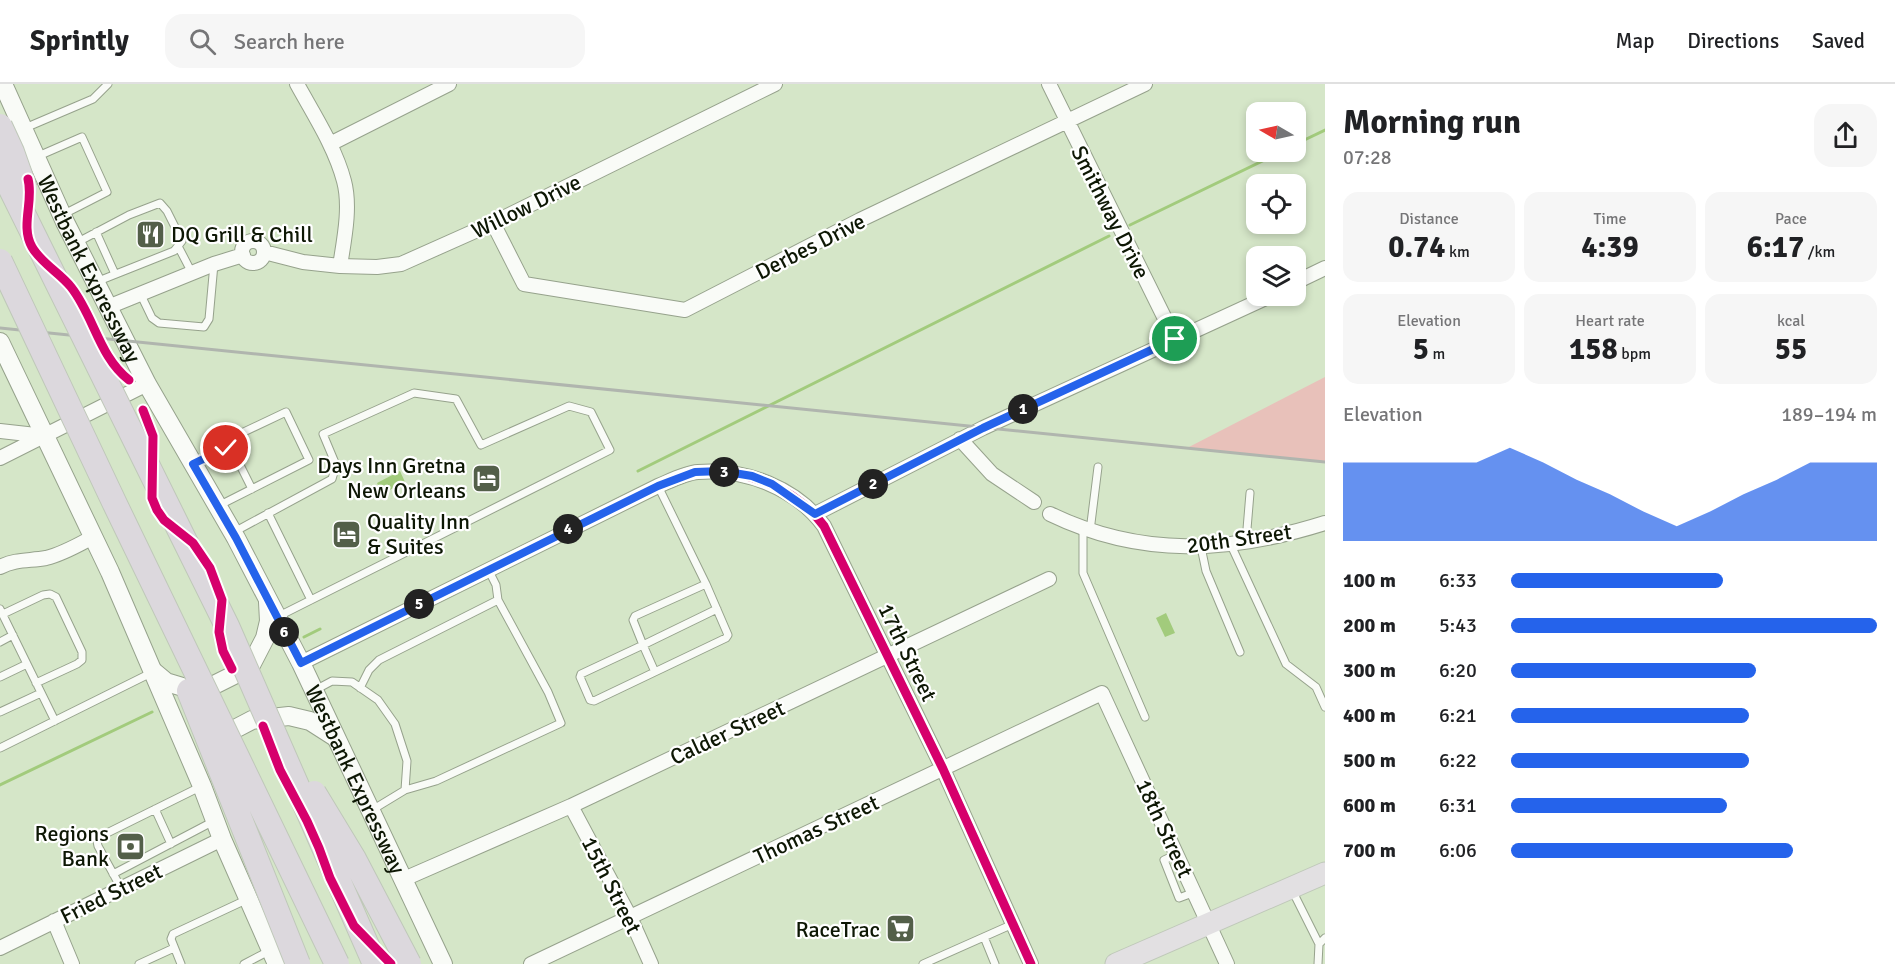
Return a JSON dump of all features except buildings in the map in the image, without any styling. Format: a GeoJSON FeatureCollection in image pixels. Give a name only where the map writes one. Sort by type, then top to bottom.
{"type":"FeatureCollection","features":[{"type":"Feature","properties":{"kind":"highway"},"geometry":{"type":"LineString","coordinates":[[12,127],[12,152],[61,290]]}},
{"type":"Feature","properties":{"kind":"highway","name":"Westbank Expressway"},"geometry":{"type":"LineString","coordinates":[[0,167],[227,626],[375,964]]}},
{"type":"Feature","properties":{"kind":"highway"},"geometry":{"type":"LineString","coordinates":[[0,261],[337,964]]}},
{"type":"Feature","properties":{"kind":"highway"},"geometry":{"type":"LineString","coordinates":[[114,502],[298,964]]}},
{"type":"Feature","properties":{"kind":"highway"},"geometry":{"type":"LineString","coordinates":[[227,626],[294,761],[354,859],[409,964]]}},
{"type":"Feature","properties":{"kind":"highway"},"geometry":{"type":"LineString","coordinates":[[1116,964],[1325,873]]}},
{"type":"Feature","properties":{"kind":"main road","name":"Westbank Expressway"},"geometry":{"type":"LineString","coordinates":[[3,84],[12,127],[36,158],[147,384],[233,532],[301,663],[443,964]]}},
{"type":"Feature","properties":{"kind":"main road"},"geometry":{"type":"LineString","coordinates":[[0,342],[93,537],[154,672],[204,790],[222,839],[274,957]]}},
{"type":"Feature","properties":{"kind":"main road"},"geometry":{"type":"LineString","coordinates":[[154,672],[166,682],[186,688],[206,689],[250,667],[265,638],[268,601]]}},
{"type":"Feature","properties":{"kind":"main road"},"geometry":{"type":"LineString","coordinates":[[204,790],[208,772],[219,748],[231,731],[252,720],[289,716],[310,721],[336,738]]}},
{"type":"Feature","properties":{"kind":"street"},"geometry":{"type":"LineString","coordinates":[[297,84],[330,144],[345,183],[346,223],[340,266]]}},
{"type":"Feature","properties":{"kind":"street"},"geometry":{"type":"LineString","coordinates":[[330,144],[449,84]]}},
{"type":"Feature","properties":{"kind":"street","name":"Willow Drive"},"geometry":{"type":"LineString","coordinates":[[108,307],[214,264],[243,255],[244,245],[250,241],[260,243],[264,252],[303,262],[377,267],[401,264],[493,223],[775,84]]}},
{"type":"Feature","properties":{"kind":"street","name":"Smithway Drive"},"geometry":{"type":"LineString","coordinates":[[1049,84],[1175,339]]}},
{"type":"Feature","properties":{"kind":"street","name":"Derbes Drive"},"geometry":{"type":"LineString","coordinates":[[493,223],[524,284],[684,310],[860,220],[1145,84]]}},
{"type":"Feature","properties":{"kind":"street"},"geometry":{"type":"LineString","coordinates":[[0,177],[36,158]]}},
{"type":"Feature","properties":{"kind":"street"},"geometry":{"type":"LineString","coordinates":[[1306,277],[1325,268]]}},
{"type":"Feature","properties":{"kind":"street"},"geometry":{"type":"LineString","coordinates":[[815,514],[960,439],[1248,306]]}},
{"type":"Feature","properties":{"kind":"street"},"geometry":{"type":"LineString","coordinates":[[0,458],[147,384]]}},
{"type":"Feature","properties":{"kind":"street"},"geometry":{"type":"LineString","coordinates":[[0,431],[45,436]]}},
{"type":"Feature","properties":{"kind":"street"},"geometry":{"type":"LineString","coordinates":[[960,439],[992,474],[1034,501]]}},
{"type":"Feature","properties":{"kind":"street","name":"17th Street"},"geometry":{"type":"LineString","coordinates":[[301,663],[658,486],[695,472],[722,471],[752,476],[772,484],[815,514],[824,526],[943,769],[1031,964]]}},
{"type":"Feature","properties":{"kind":"street","name":"20th Street"},"geometry":{"type":"LineString","coordinates":[[1050,514],[1086,530],[1118,539],[1159,546],[1201,547],[1246,541],[1325,523]]}},
{"type":"Feature","properties":{"kind":"street"},"geometry":{"type":"LineString","coordinates":[[0,567],[18,560],[64,553],[93,537]]}},
{"type":"Feature","properties":{"kind":"street","name":"Calder Street"},"geometry":{"type":"LineString","coordinates":[[404,879],[571,806],[1049,579]]}},
{"type":"Feature","properties":{"kind":"street","name":"Thomas Street"},"geometry":{"type":"LineString","coordinates":[[531,964],[1102,693]]}},
{"type":"Feature","properties":{"kind":"street","name":"18th Street"},"geometry":{"type":"LineString","coordinates":[[1102,693],[1227,964]]}},
{"type":"Feature","properties":{"kind":"street","name":"15th Street"},"geometry":{"type":"LineString","coordinates":[[571,806],[630,917],[651,964]]}},
{"type":"Feature","properties":{"kind":"street","name":"Fried Street"},"geometry":{"type":"LineString","coordinates":[[0,948],[222,839]]}},
{"type":"Feature","properties":{"kind":"street"},"geometry":{"type":"LineString","coordinates":[[54,921],[72,964]]}},
{"type":"Feature","properties":{"kind":"lane"},"geometry":{"type":"LineString","coordinates":[[12,127],[93,99],[106,85]]}},
{"type":"Feature","properties":{"kind":"lane"},"geometry":{"type":"LineString","coordinates":[[36,158],[82,137],[107,192],[62,215]]}},
{"type":"Feature","properties":{"kind":"lane"},"geometry":{"type":"LineString","coordinates":[[76,243],[129,215],[160,203],[167,211],[182,241],[174,251],[96,282]]}},
{"type":"Feature","properties":{"kind":"lane"},"geometry":{"type":"LineString","coordinates":[[96,232],[115,274]]}},
{"type":"Feature","properties":{"kind":"lane"},"geometry":{"type":"LineString","coordinates":[[178,246],[192,273]]}},
{"type":"Feature","properties":{"kind":"lane"},"geometry":{"type":"LineString","coordinates":[[140,293],[152,318],[159,323],[204,327],[208,319],[214,264]]}},
{"type":"Feature","properties":{"kind":"lane"},"geometry":{"type":"LineString","coordinates":[[233,532],[332,479],[336,465],[323,434],[414,393],[456,399],[481,445],[569,406],[591,412],[610,450],[277,617]]}},
{"type":"Feature","properties":{"kind":"lane"},"geometry":{"type":"LineString","coordinates":[[193,464],[226,448],[229,439],[286,412],[309,460],[218,506]]}},
{"type":"Feature","properties":{"kind":"lane"},"geometry":{"type":"LineString","coordinates":[[226,448],[233,451],[252,489]]}},
{"type":"Feature","properties":{"kind":"lane"},"geometry":{"type":"LineString","coordinates":[[1098,467],[1086,530],[1083,573],[1146,717]]}},
{"type":"Feature","properties":{"kind":"lane"},"geometry":{"type":"LineString","coordinates":[[658,486],[706,584],[728,633],[726,638],[594,701],[590,700],[580,677],[581,674],[717,609]]}},
{"type":"Feature","properties":{"kind":"lane"},"geometry":{"type":"LineString","coordinates":[[1246,541],[1250,493]]}},
{"type":"Feature","properties":{"kind":"lane"},"geometry":{"type":"LineString","coordinates":[[268,513],[311,600]]}},
{"type":"Feature","properties":{"kind":"lane"},"geometry":{"type":"LineString","coordinates":[[1230,543],[1286,664],[1316,687],[1325,707]]}},
{"type":"Feature","properties":{"kind":"lane"},"geometry":{"type":"LineString","coordinates":[[1201,547],[1206,571],[1240,652]]}},
{"type":"Feature","properties":{"kind":"lane"},"geometry":{"type":"LineString","coordinates":[[372,810],[405,789],[436,781],[561,723],[548,692],[498,600],[496,585],[488,569]]}},
{"type":"Feature","properties":{"kind":"lane"},"geometry":{"type":"LineString","coordinates":[[655,672],[633,620],[635,616],[706,584]]}},
{"type":"Feature","properties":{"kind":"lane"},"geometry":{"type":"LineString","coordinates":[[36,683],[82,660],[82,652],[56,597],[50,594],[1,611],[36,683],[55,721]]}},
{"type":"Feature","properties":{"kind":"lane"},"geometry":{"type":"LineString","coordinates":[[360,688],[369,670],[379,660],[498,600]]}},
{"type":"Feature","properties":{"kind":"lane"},"geometry":{"type":"LineString","coordinates":[[0,642],[13,635]]}},
{"type":"Feature","properties":{"kind":"lane"},"geometry":{"type":"LineString","coordinates":[[0,677],[27,664]]}},
{"type":"Feature","properties":{"kind":"lane"},"geometry":{"type":"LineString","coordinates":[[0,748],[154,672]]}},
{"type":"Feature","properties":{"kind":"lane"},"geometry":{"type":"LineString","coordinates":[[313,691],[333,681],[352,682],[378,700],[395,723],[407,761],[405,789]]}},
{"type":"Feature","properties":{"kind":"lane"},"geometry":{"type":"LineString","coordinates":[[0,712],[41,693]]}},
{"type":"Feature","properties":{"kind":"lane"},"geometry":{"type":"LineString","coordinates":[[121,888],[98,846],[99,837],[204,790]]}},
{"type":"Feature","properties":{"kind":"lane"},"geometry":{"type":"LineString","coordinates":[[155,810],[171,844]]}},
{"type":"Feature","properties":{"kind":"lane"},"geometry":{"type":"LineString","coordinates":[[113,874],[215,820]]}},
{"type":"Feature","properties":{"kind":"lane"},"geometry":{"type":"LineString","coordinates":[[1291,888],[1319,944],[1318,964]]}},
{"type":"Feature","properties":{"kind":"lane"},"geometry":{"type":"LineString","coordinates":[[181,964],[171,939],[173,934],[248,899]]}},
{"type":"Feature","properties":{"kind":"lane"},"geometry":{"type":"LineString","coordinates":[[923,964],[1013,924]]}},
{"type":"Feature","properties":{"kind":"lane"},"geometry":{"type":"LineString","coordinates":[[984,937],[995,964]]}},
{"type":"Feature","properties":{"kind":"lane"},"geometry":{"type":"LineString","coordinates":[[1319,944],[1325,938]]}},
{"type":"Feature","properties":{"kind":"lane"},"geometry":{"type":"LineString","coordinates":[[139,964],[174,948]]}},
{"type":"Feature","properties":{"kind":"lane"},"geometry":{"type":"LineString","coordinates":[[244,964],[274,957]]}},
{"type":"Feature","properties":{"kind":"shaded area"},"geometry":{"type":"Polygon","coordinates":[[[1325,377],[1325,462],[1187,448],[1325,377]]]}},
{"type":"Feature","properties":{"kind":"shaded area"},"geometry":{"type":"Polygon","coordinates":[[[400,471],[405,482],[382,494],[377,483],[400,471]]]}},
{"type":"Feature","properties":{"kind":"shaded area"},"geometry":{"type":"Polygon","coordinates":[[[1166,613],[1175,633],[1165,637],[1156,618],[1166,613]]]}},
{"type":"Feature","properties":{"kind":"waterway"},"geometry":{"type":"LineString","coordinates":[[1306,139],[1325,130]]}},
{"type":"Feature","properties":{"kind":"waterway"},"geometry":{"type":"LineString","coordinates":[[1130,225],[1260,162]]}},
{"type":"Feature","properties":{"kind":"waterway"},"geometry":{"type":"LineString","coordinates":[[638,471],[1109,236]]}},
{"type":"Feature","properties":{"kind":"waterway"},"geometry":{"type":"LineString","coordinates":[[304,637],[320,629]]}},
{"type":"Feature","properties":{"kind":"waterway"},"geometry":{"type":"LineString","coordinates":[[0,785],[152,712]]}},
{"type":"Feature","properties":{"kind":"railway"},"geometry":{"type":"LineString","coordinates":[[0,328],[1325,462]]}},
{"type":"Feature","properties":{"kind":"cycle path"},"geometry":{"type":"LineString","coordinates":[[28,179],[27,231],[32,247],[40,258],[71,287],[111,360],[129,380]]}},
{"type":"Feature","properties":{"kind":"cycle path"},"geometry":{"type":"LineString","coordinates":[[143,410],[153,436],[152,498],[164,520],[193,543],[210,568],[222,600],[219,632],[223,651],[232,669]]}},
{"type":"Feature","properties":{"kind":"cycle path"},"geometry":{"type":"LineString","coordinates":[[301,663],[678,478],[693,473],[716,472],[734,473],[768,483],[799,501],[824,526],[943,769],[1031,964]]}},
{"type":"Feature","properties":{"kind":"cycle path"},"geometry":{"type":"LineString","coordinates":[[263,726],[280,770],[307,821],[330,878],[354,926],[391,964]]}},
{"type":"Feature","properties":{"kind":"place","name":"DQ Grill & Chill"},"geometry":{"type":"Point","coordinates":[150,234]}},
{"type":"Feature","properties":{"kind":"place","name":"Days Inn Gretna New Orleans"},"geometry":{"type":"Point","coordinates":[487,478]}},
{"type":"Feature","properties":{"kind":"place","name":"Quality Inn & Suites"},"geometry":{"type":"Point","coordinates":[346,534]}},
{"type":"Feature","properties":{"kind":"place","name":"Regions Bank"},"geometry":{"type":"Point","coordinates":[130,846]}},
{"type":"Feature","properties":{"kind":"place","name":"RaceTrac"},"geometry":{"type":"Point","coordinates":[901,929]}},
{"type":"Feature","properties":{"kind":"route"},"geometry":{"type":"LineString","coordinates":[[226,448],[193,464],[236,538],[301,663],[538,544],[658,486],[695,472],[722,471],[752,476],[772,484],[815,514],[983,428],[1175,339]]}}]}
